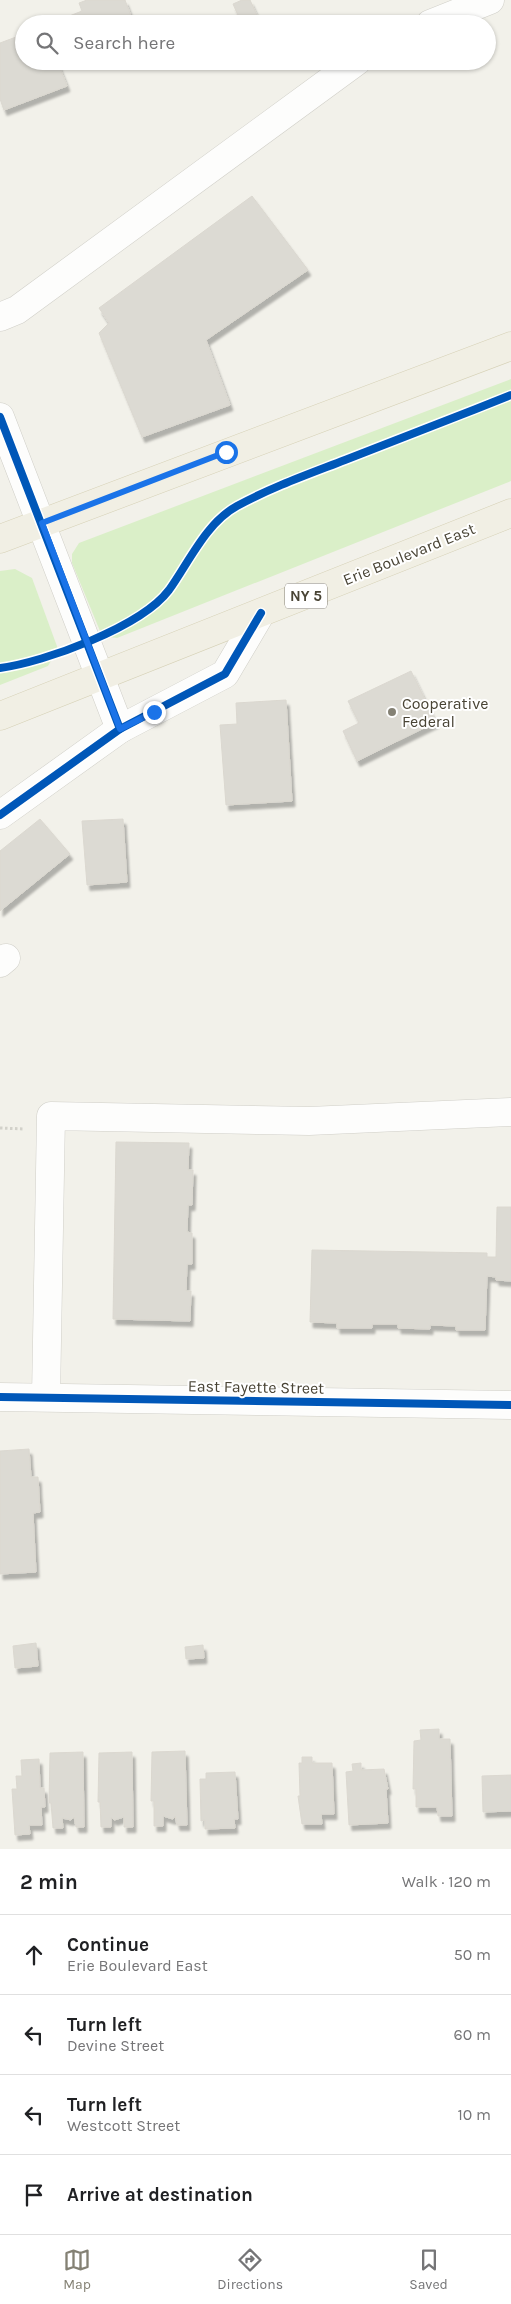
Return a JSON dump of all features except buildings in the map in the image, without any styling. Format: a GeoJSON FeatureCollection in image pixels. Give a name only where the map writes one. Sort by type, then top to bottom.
{"type":"FeatureCollection","features":[{"type":"Feature","properties":{"kind":"main road"},"geometry":{"type":"LineString","coordinates":[[0,539],[511,346]]}},
{"type":"Feature","properties":{"kind":"main road","name":"Erie Boulevard East"},"geometry":{"type":"LineString","coordinates":[[0,716],[511,513]]}},
{"type":"Feature","properties":{"kind":"street"},"geometry":{"type":"LineString","coordinates":[[452,15],[490,0]]}},
{"type":"Feature","properties":{"kind":"street"},"geometry":{"type":"LineString","coordinates":[[0,317],[17,310],[345,70]]}},
{"type":"Feature","properties":{"kind":"street"},"geometry":{"type":"LineString","coordinates":[[0,418],[120,729]]}},
{"type":"Feature","properties":{"kind":"street"},"geometry":{"type":"LineString","coordinates":[[0,815],[120,729],[225,674],[261,613]]}},
{"type":"Feature","properties":{"kind":"street"},"geometry":{"type":"LineString","coordinates":[[46,1397],[51,1116],[310,1121],[511,1112]]}},
{"type":"Feature","properties":{"kind":"street","name":"East Fayette Street"},"geometry":{"type":"LineString","coordinates":[[0,1396],[511,1405]]}},
{"type":"Feature","properties":{"kind":"green space"},"geometry":{"type":"Polygon","coordinates":[[[511,379],[511,481],[117,638],[109,637],[100,631],[72,563],[72,554],[79,543],[511,379]]]}},
{"type":"Feature","properties":{"kind":"green space"},"geometry":{"type":"Polygon","coordinates":[[[15,569],[32,578],[58,649],[48,666],[0,685],[0,571],[15,569]]]}},
{"type":"Feature","properties":{"kind":"cycle path"},"geometry":{"type":"LineString","coordinates":[[0,668],[41,658],[91,641],[137,617],[156,604],[169,590],[207,533],[216,522],[237,506],[291,481],[511,395]]}},
{"type":"Feature","properties":{"kind":"cycle path"},"geometry":{"type":"LineString","coordinates":[[0,417],[120,729]]}},
{"type":"Feature","properties":{"kind":"cycle path"},"geometry":{"type":"LineString","coordinates":[[0,815],[120,729],[225,674],[261,613]]}},
{"type":"Feature","properties":{"kind":"cycle path"},"geometry":{"type":"LineString","coordinates":[[0,1397],[511,1405]]}},
{"type":"Feature","properties":{"kind":"place","name":"Cooperative Federal"},"geometry":{"type":"Point","coordinates":[392,712]}},
{"type":"Feature","properties":{"kind":"route"},"geometry":{"type":"LineString","coordinates":[[154,712],[120,729],[52,554],[42,523],[226,452]]}}]}
